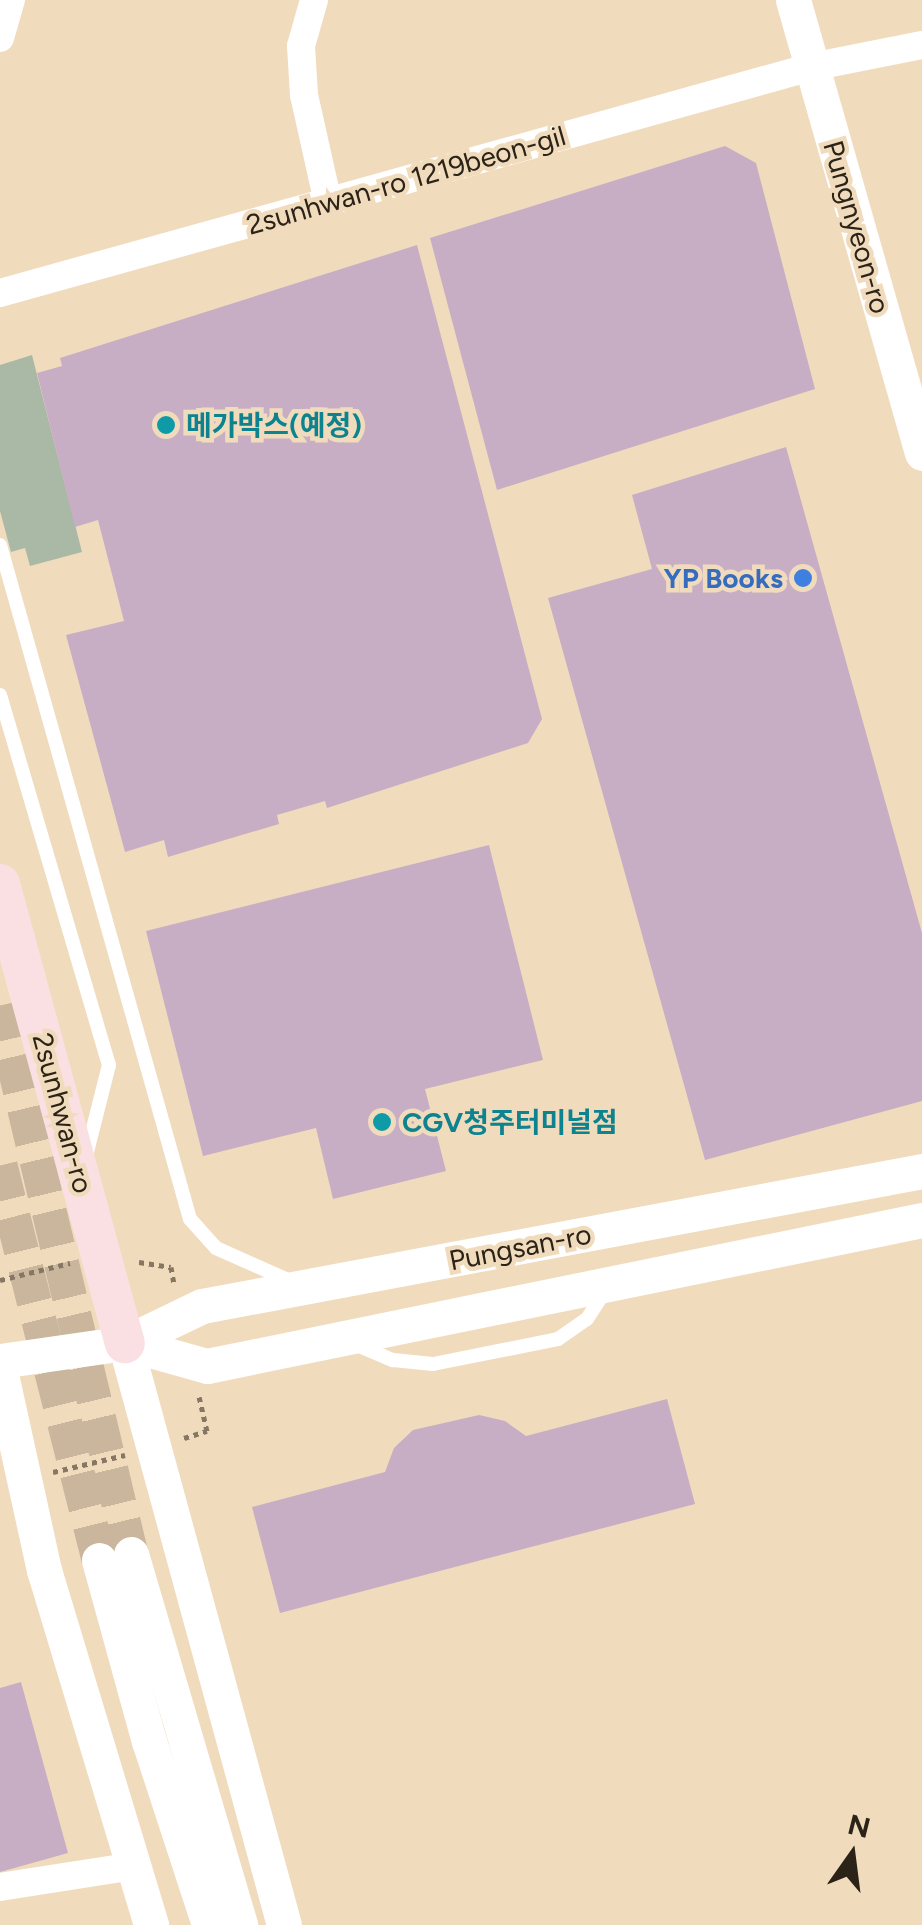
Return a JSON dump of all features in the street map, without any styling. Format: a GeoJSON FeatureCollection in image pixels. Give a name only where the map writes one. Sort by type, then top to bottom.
{"type":"FeatureCollection","features":[{"type":"Feature","properties":{"kind":"main road","name":"2sunhwan-ro"},"geometry":{"type":"LineString","coordinates":[[0,884],[126,1342]]}},
{"type":"Feature","properties":{"kind":"street"},"geometry":{"type":"LineString","coordinates":[[0,38],[11,0]]}},
{"type":"Feature","properties":{"kind":"street"},"geometry":{"type":"LineString","coordinates":[[314,0],[301,46],[304,95],[328,202]]}},
{"type":"Feature","properties":{"kind":"street","name":"Pungnyeon-ro"},"geometry":{"type":"LineString","coordinates":[[793,0],[920,437]]}},
{"type":"Feature","properties":{"kind":"street","name":"2sunhwan-ro 1219beon-gil"},"geometry":{"type":"LineString","coordinates":[[0,293],[811,67],[922,46]]}},
{"type":"Feature","properties":{"kind":"street","name":"Pungsan-ro"},"geometry":{"type":"LineString","coordinates":[[0,1361],[126,1342],[202,1306],[922,1171]]}},
{"type":"Feature","properties":{"kind":"street","name":"Pungsan-ro"},"geometry":{"type":"LineString","coordinates":[[126,1342],[207,1366],[922,1220]]}},
{"type":"Feature","properties":{"kind":"street"},"geometry":{"type":"LineString","coordinates":[[126,1342],[284,1925]]}},
{"type":"Feature","properties":{"kind":"street"},"geometry":{"type":"LineString","coordinates":[[0,1370],[44,1570],[151,1925]]}},
{"type":"Feature","properties":{"kind":"street"},"geometry":{"type":"LineString","coordinates":[[208,1925],[149,1740],[115,1557],[240,1925]]}},
{"type":"Feature","properties":{"kind":"street"},"geometry":{"type":"LineString","coordinates":[[0,1888],[134,1866]]}},
{"type":"Feature","properties":{"kind":"lane"},"geometry":{"type":"LineString","coordinates":[[0,545],[190,1219],[216,1248],[304,1288]]}},
{"type":"Feature","properties":{"kind":"lane"},"geometry":{"type":"LineString","coordinates":[[0,695],[108,1065],[106,1087],[80,1176]]}},
{"type":"Feature","properties":{"kind":"path"},"geometry":{"type":"LineString","coordinates":[[0,1280],[102,1256],[170,1267],[177,1297]]}},
{"type":"Feature","properties":{"kind":"path"},"geometry":{"type":"LineString","coordinates":[[24,1480],[207,1431],[196,1383]]}},
{"type":"Feature","properties":{"kind":"green space"},"geometry":{"type":"Polygon","coordinates":[[[32,355],[82,552],[30,566],[25,548],[11,552],[0,511],[0,365],[32,355]]]}},
{"type":"Feature","properties":{"kind":"building"},"geometry":{"type":"Polygon","coordinates":[[[725,146],[756,163],[815,389],[497,490],[430,238],[725,146]]]}},
{"type":"Feature","properties":{"kind":"building"},"geometry":{"type":"Polygon","coordinates":[[[417,245],[542,719],[528,743],[327,808],[325,801],[277,815],[279,824],[168,857],[164,840],[125,852],[66,635],[124,621],[98,520],[75,527],[37,373],[62,366],[60,358],[417,245]]]}},
{"type":"Feature","properties":{"kind":"building"},"geometry":{"type":"Polygon","coordinates":[[[786,447],[922,933],[922,1101],[705,1160],[548,598],[652,569],[632,495],[786,447]]]}},
{"type":"Feature","properties":{"kind":"building"},"geometry":{"type":"Polygon","coordinates":[[[489,845],[543,1060],[425,1089],[446,1171],[333,1199],[316,1128],[203,1156],[146,931],[489,845]]]}},
{"type":"Feature","properties":{"kind":"building"},"geometry":{"type":"Polygon","coordinates":[[[667,1399],[695,1504],[280,1613],[252,1507],[385,1472],[394,1448],[413,1430],[479,1415],[505,1421],[526,1436],[667,1399]]]}},
{"type":"Feature","properties":{"kind":"building"},"geometry":{"type":"Polygon","coordinates":[[[21,1682],[68,1853],[0,1872],[0,1688],[21,1682]]]}},
{"type":"Feature","properties":{"kind":"tunnel"},"geometry":{"type":"LineString","coordinates":[[0,1005],[131,1554]]}},
{"type":"Feature","properties":{"kind":"tunnel"},"geometry":{"type":"LineString","coordinates":[[0,1165],[99,1560]]}},
{"type":"Feature","properties":{"kind":"place","name":"메가박스(예정)"},"geometry":{"type":"Point","coordinates":[166,425]}},
{"type":"Feature","properties":{"kind":"place","name":"YP Books"},"geometry":{"type":"Point","coordinates":[803,578]}},
{"type":"Feature","properties":{"kind":"place","name":"CGV청주터미널점"},"geometry":{"type":"Point","coordinates":[382,1122]}}]}
